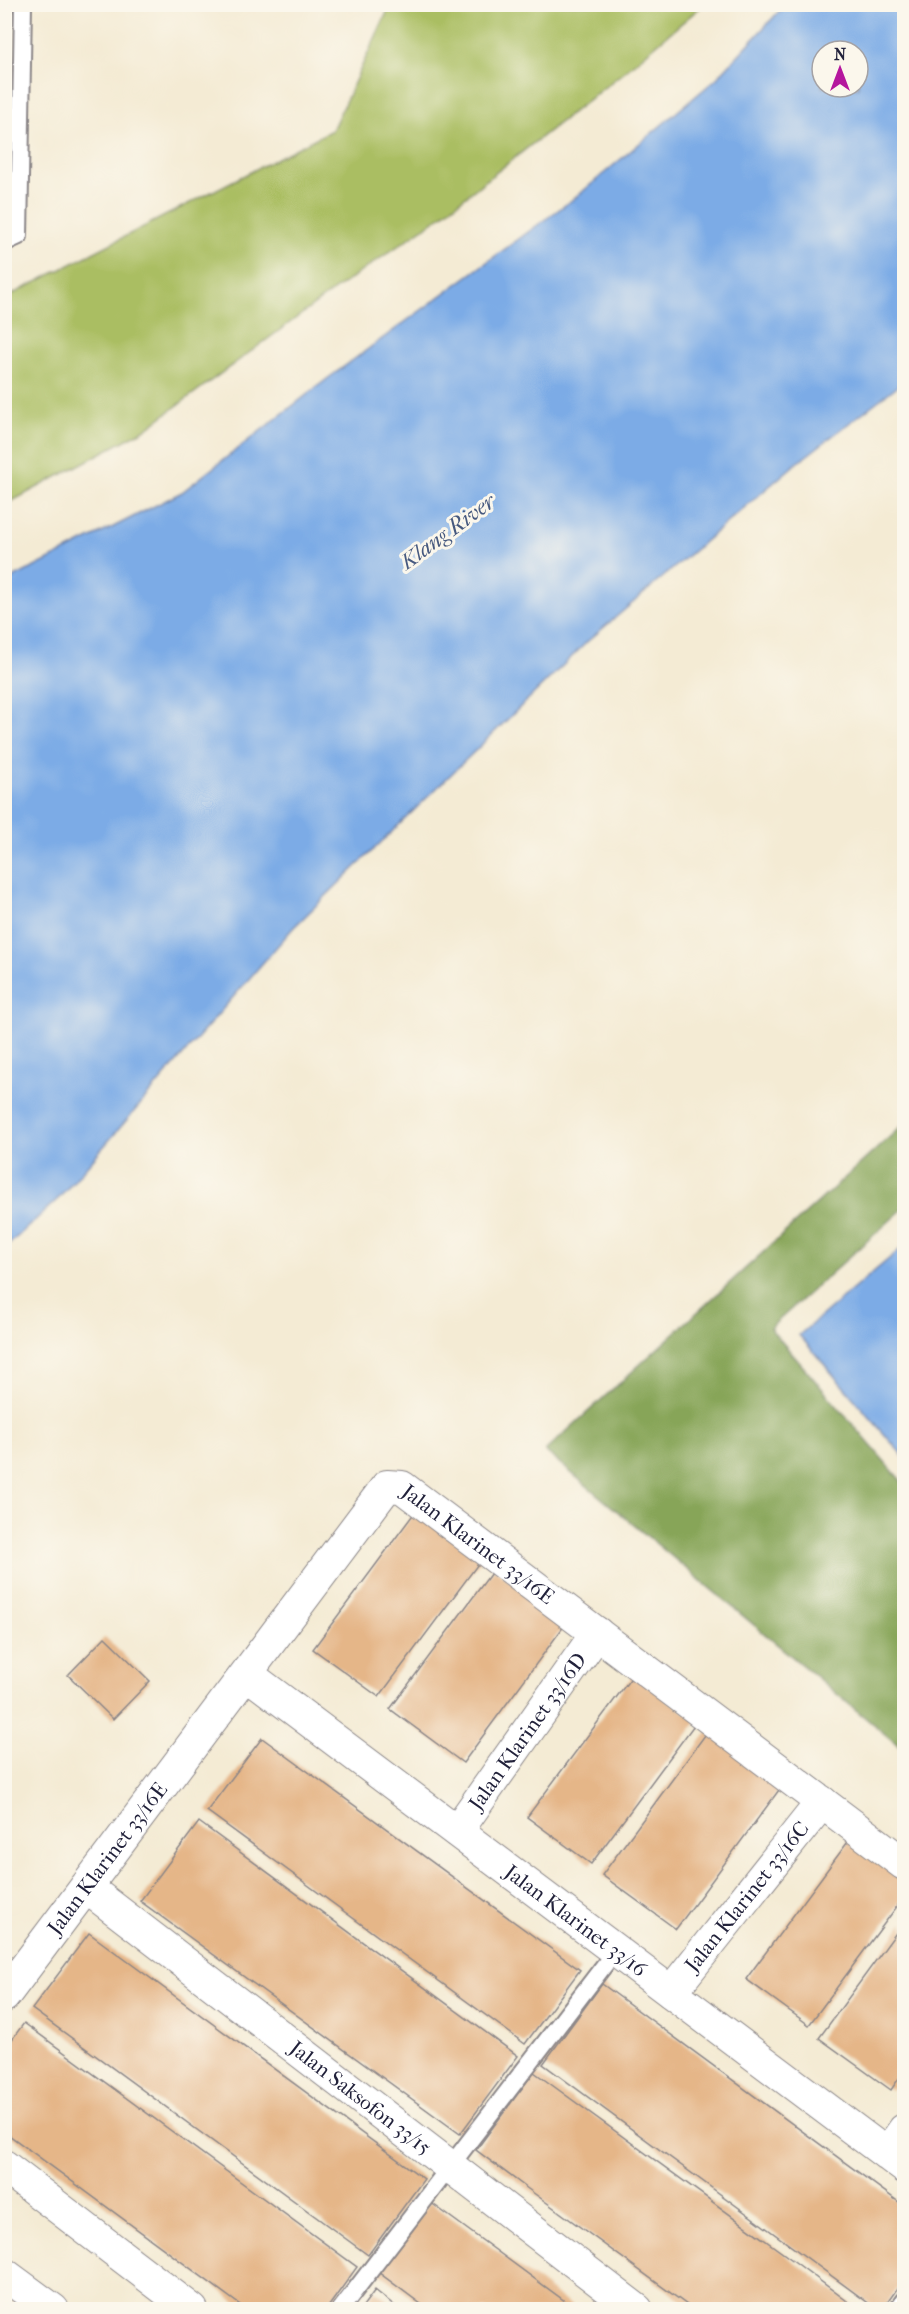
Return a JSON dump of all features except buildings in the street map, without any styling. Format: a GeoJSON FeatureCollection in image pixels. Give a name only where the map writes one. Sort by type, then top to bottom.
{"type":"FeatureCollection","features":[{"type":"Feature","properties":{"kind":"street","name":"Jalan Klarinet 33/16E"},"geometry":{"type":"LineString","coordinates":[[4,1995],[387,1486],[402,1487],[904,1864]]}},
{"type":"Feature","properties":{"kind":"street","name":"Jalan Klarinet 33/16D"},"geometry":{"type":"LineString","coordinates":[[457,1832],[597,1633]]}},
{"type":"Feature","properties":{"kind":"street","name":"Jalan Klarinet 33/16"},"geometry":{"type":"LineString","coordinates":[[247,1674],[670,1992],[899,2151]]}},
{"type":"Feature","properties":{"kind":"street","name":"Jalan Klarinet 33/16C"},"geometry":{"type":"LineString","coordinates":[[670,1992],[822,1802]]}},
{"type":"Feature","properties":{"kind":"street","name":"Jalan Saksofon 33/15"},"geometry":{"type":"LineString","coordinates":[[86,1887],[637,2310]]}},
{"type":"Feature","properties":{"kind":"street"},"geometry":{"type":"LineString","coordinates":[[4,2166],[192,2310]]}},
{"type":"Feature","properties":{"kind":"street"},"geometry":{"type":"LineString","coordinates":[[4,2274],[53,2310]]}},
{"type":"Feature","properties":{"kind":"lane"},"geometry":{"type":"LineString","coordinates":[[4,243],[19,236],[23,4]]}},
{"type":"Feature","properties":{"kind":"lane"},"geometry":{"type":"LineString","coordinates":[[340,2310],[615,1950]]}},
{"type":"Feature","properties":{"kind":"lane"},"geometry":{"type":"LineString","coordinates":[[897,2310],[904,2300]]}},
{"type":"Feature","properties":{"kind":"green space"},"geometry":{"type":"Polygon","coordinates":[[[391,4],[703,5],[620,75],[437,219],[333,291],[144,430],[5,505],[5,298],[332,130],[391,4]]]}},
{"type":"Feature","properties":{"kind":"green space"},"geometry":{"type":"Polygon","coordinates":[[[904,1124],[904,1208],[770,1328],[904,1484],[904,1750],[545,1451],[904,1124]]]}},
{"type":"Feature","properties":{"kind":"water","name":"Klang River"},"geometry":{"type":"Polygon","coordinates":[[[786,4],[904,5],[904,381],[792,467],[588,641],[293,928],[60,1197],[5,1248],[5,582],[182,492],[327,379],[576,197],[716,79],[786,4]]]}},
{"type":"Feature","properties":{"kind":"water"},"geometry":{"type":"Polygon","coordinates":[[[904,1246],[904,1457],[799,1335],[904,1246]]]}}]}
